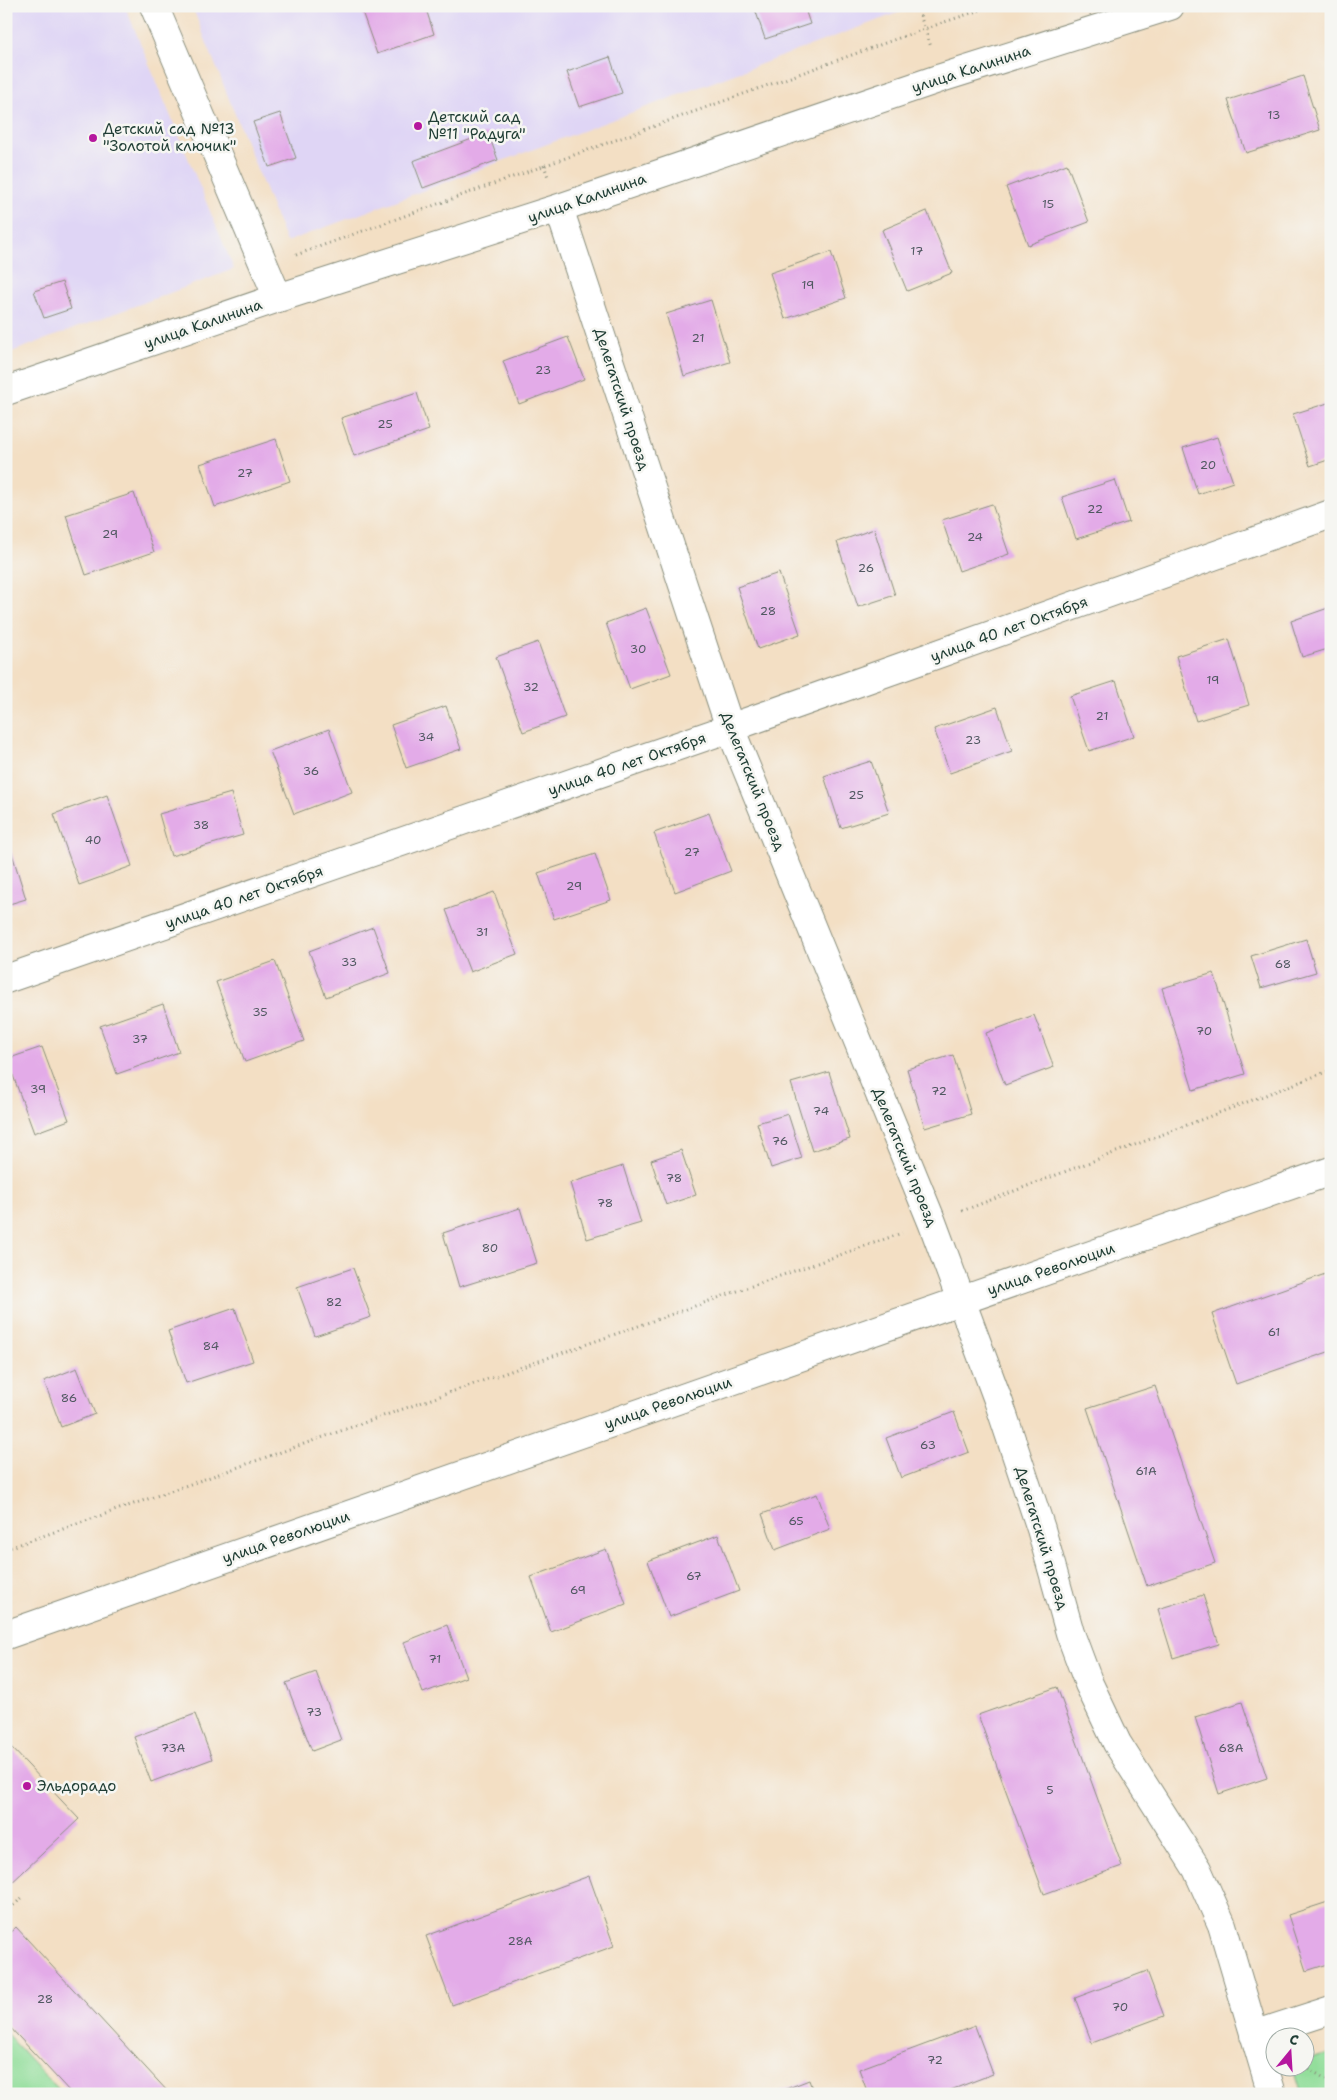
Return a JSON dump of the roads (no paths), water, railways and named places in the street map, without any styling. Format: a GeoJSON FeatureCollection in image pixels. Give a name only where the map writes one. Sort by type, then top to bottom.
{"type":"FeatureCollection","features":[{"type":"Feature","properties":{"kind":"street"},"geometry":{"type":"LineString","coordinates":[[154,6],[278,298]]}},
{"type":"Feature","properties":{"kind":"street","name":"улица Калинина"},"geometry":{"type":"LineString","coordinates":[[6,392],[278,298],[558,208],[941,78],[1170,6]]}},
{"type":"Feature","properties":{"kind":"street","name":"Делегатский проезд"},"geometry":{"type":"LineString","coordinates":[[558,208],[730,728],[932,1222],[998,1400],[1041,1529],[1070,1633],[1089,1684],[1117,1743],[1197,1869],[1222,1925],[1272,2094]]}},
{"type":"Feature","properties":{"kind":"street","name":"улица 40 лет Октября"},"geometry":{"type":"LineString","coordinates":[[6,979],[730,728],[1331,514]]}},
{"type":"Feature","properties":{"kind":"street","name":"улица Революции"},"geometry":{"type":"LineString","coordinates":[[6,1635],[1331,1172]]}},
{"type":"Feature","properties":{"kind":"street"},"geometry":{"type":"LineString","coordinates":[[1254,2035],[1331,2010]]}},
{"type":"Feature","properties":{"kind":"place","name":"Детский сад №11 \"Радуга\""},"geometry":{"type":"Point","coordinates":[418,126]}},
{"type":"Feature","properties":{"kind":"place","name":"Детский сад №13 \"Золотой ключик\""},"geometry":{"type":"Point","coordinates":[93,138]}},
{"type":"Feature","properties":{"kind":"place","name":"Эльдорадо"},"geometry":{"type":"Point","coordinates":[27,1786]}}]}
